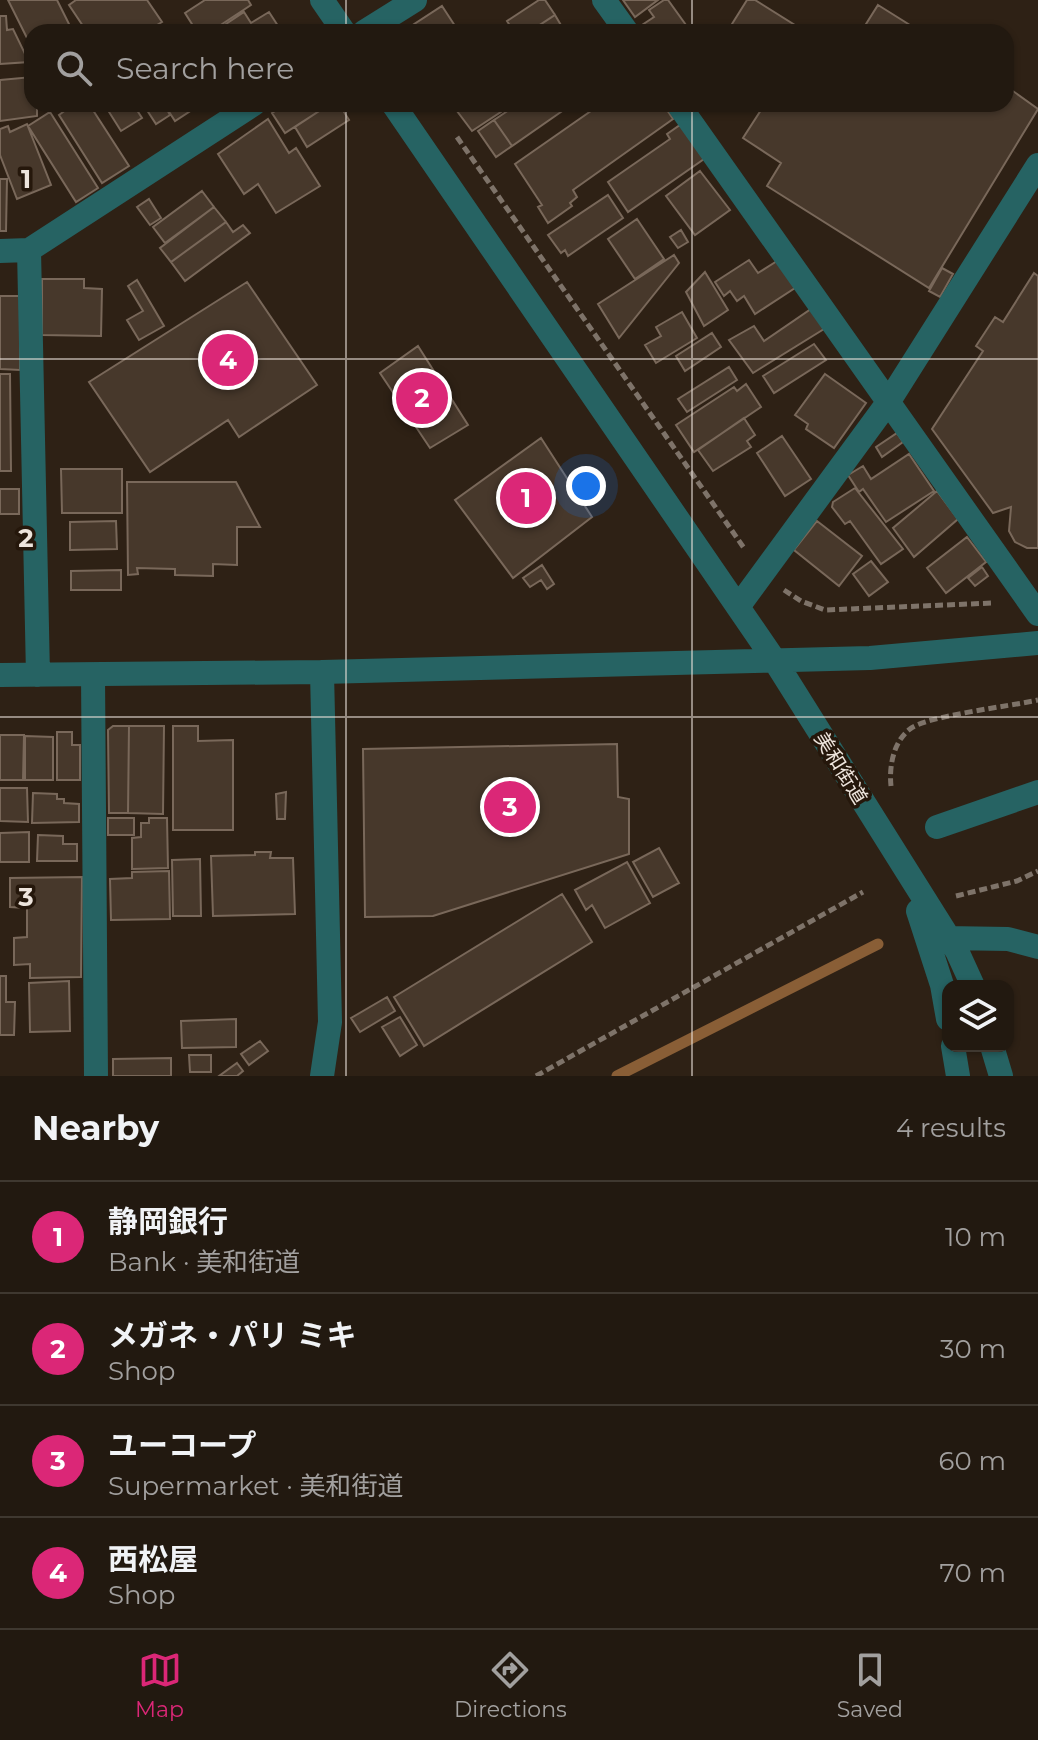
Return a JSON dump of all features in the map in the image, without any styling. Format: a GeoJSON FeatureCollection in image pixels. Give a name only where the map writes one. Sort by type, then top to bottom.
{"type":"FeatureCollection","features":[{"type":"Feature","properties":{"kind":"street"},"geometry":{"type":"LineString","coordinates":[[322,0],[338,24]]}},
{"type":"Feature","properties":{"kind":"street"},"geometry":{"type":"LineString","coordinates":[[377,24],[415,0]]}},
{"type":"Feature","properties":{"kind":"street"},"geometry":{"type":"LineString","coordinates":[[604,0],[621,24]]}},
{"type":"Feature","properties":{"kind":"street"},"geometry":{"type":"LineString","coordinates":[[0,251],[29,250],[242,112]]}},
{"type":"Feature","properties":{"kind":"street","name":"美和街道"},"geometry":{"type":"LineString","coordinates":[[398,112],[775,661],[970,980]]}},
{"type":"Feature","properties":{"kind":"street"},"geometry":{"type":"LineString","coordinates":[[684,112],[1033,607]]}},
{"type":"Feature","properties":{"kind":"street"},"geometry":{"type":"LineString","coordinates":[[738,607],[889,401],[1038,165]]}},
{"type":"Feature","properties":{"kind":"street"},"geometry":{"type":"LineString","coordinates":[[29,250],[38,675]]}},
{"type":"Feature","properties":{"kind":"street"},"geometry":{"type":"LineString","coordinates":[[0,675],[322,672],[775,661],[870,658],[1038,643]]}},
{"type":"Feature","properties":{"kind":"street"},"geometry":{"type":"LineString","coordinates":[[322,672],[330,1022],[322,1076]]}},
{"type":"Feature","properties":{"kind":"street"},"geometry":{"type":"LineString","coordinates":[[93,675],[96,1076]]}},
{"type":"Feature","properties":{"kind":"street"},"geometry":{"type":"LineString","coordinates":[[937,827],[1038,792]]}},
{"type":"Feature","properties":{"kind":"street","name":"美和街道"},"geometry":{"type":"LineString","coordinates":[[907,875],[942,985]]}},
{"type":"Feature","properties":{"kind":"street"},"geometry":{"type":"LineString","coordinates":[[946,938],[1008,939],[1038,947]]}},
{"type":"Feature","properties":{"kind":"street"},"geometry":{"type":"LineString","coordinates":[[954,1052],[958,1076]]}},
{"type":"Feature","properties":{"kind":"street"},"geometry":{"type":"LineString","coordinates":[[994,1052],[1001,1076]]}},
{"type":"Feature","properties":{"kind":"path"},"geometry":{"type":"LineString","coordinates":[[452,130],[763,571],[801,601],[825,610],[1033,607]]}},
{"type":"Feature","properties":{"kind":"path"},"geometry":{"type":"LineString","coordinates":[[897,799],[889,771],[896,748],[910,728],[929,721],[1038,700]]}},
{"type":"Feature","properties":{"kind":"path"},"geometry":{"type":"LineString","coordinates":[[955,896],[1017,881],[1038,871]]}},
{"type":"Feature","properties":{"kind":"path"},"geometry":{"type":"LineString","coordinates":[[536,1076],[863,892]]}},
{"type":"Feature","properties":{"kind":"building"},"geometry":{"type":"Polygon","coordinates":[[[8,0],[57,0],[69,24],[24,24],[24,32],[8,0]]]}},
{"type":"Feature","properties":{"kind":"building"},"geometry":{"type":"Polygon","coordinates":[[[76,0],[147,0],[162,22],[82,24],[69,5],[76,0]]]}},
{"type":"Feature","properties":{"kind":"building"},"geometry":{"type":"Polygon","coordinates":[[[205,0],[248,0],[251,5],[222,24],[192,24],[185,13],[205,0]]]}},
{"type":"Feature","properties":{"kind":"building"},"geometry":{"type":"Polygon","coordinates":[[[539,0],[545,0],[555,15],[541,24],[509,24],[507,21],[539,0]]]}},
{"type":"Feature","properties":{"kind":"building"},"geometry":{"type":"Polygon","coordinates":[[[623,0],[658,0],[635,17],[623,0]]]}},
{"type":"Feature","properties":{"kind":"building"},"geometry":{"type":"Polygon","coordinates":[[[668,0],[685,24],[644,24],[654,17],[649,10],[668,0]]]}},
{"type":"Feature","properties":{"kind":"building"},"geometry":{"type":"Polygon","coordinates":[[[747,0],[755,0],[793,24],[732,24],[747,0]]]}},
{"type":"Feature","properties":{"kind":"building"},"geometry":{"type":"Polygon","coordinates":[[[878,5],[908,24],[866,24],[878,5]]]}},
{"type":"Feature","properties":{"kind":"building"},"geometry":{"type":"Polygon","coordinates":[[[442,6],[454,24],[414,24],[442,6]]]}},
{"type":"Feature","properties":{"kind":"building"},"geometry":{"type":"Polygon","coordinates":[[[244,12],[251,23],[269,12],[277,24],[226,24],[244,12]]]}},
{"type":"Feature","properties":{"kind":"building"},"geometry":{"type":"Polygon","coordinates":[[[555,15],[560,24],[541,24],[555,15]]]}},
{"type":"Feature","properties":{"kind":"building"},"geometry":{"type":"Polygon","coordinates":[[[0,16],[6,16],[7,30],[13,29],[24,52],[24,62],[0,64],[0,16]]]}},
{"type":"Feature","properties":{"kind":"building"},"geometry":{"type":"Polygon","coordinates":[[[24,78],[24,112],[37,112],[37,116],[0,121],[0,80],[24,78]]]}},
{"type":"Feature","properties":{"kind":"building"},"geometry":{"type":"Polygon","coordinates":[[[1014,92],[1038,109],[929,288],[767,186],[781,163],[743,138],[760,112],[1014,112],[1014,92]]]}},
{"type":"Feature","properties":{"kind":"building"},"geometry":{"type":"Polygon","coordinates":[[[50,112],[98,188],[76,202],[28,126],[50,112]]]}},
{"type":"Feature","properties":{"kind":"building"},"geometry":{"type":"Polygon","coordinates":[[[63,112],[94,112],[129,166],[102,183],[59,115],[63,112]]]}},
{"type":"Feature","properties":{"kind":"building"},"geometry":{"type":"Polygon","coordinates":[[[109,112],[138,112],[142,118],[121,131],[109,112]]]}},
{"type":"Feature","properties":{"kind":"building"},"geometry":{"type":"Polygon","coordinates":[[[148,112],[168,112],[170,115],[156,124],[148,112]]]}},
{"type":"Feature","properties":{"kind":"building"},"geometry":{"type":"Polygon","coordinates":[[[169,112],[189,112],[175,121],[169,112]]]}},
{"type":"Feature","properties":{"kind":"building"},"geometry":{"type":"Polygon","coordinates":[[[274,112],[318,112],[285,133],[274,112]]]}},
{"type":"Feature","properties":{"kind":"building"},"geometry":{"type":"Polygon","coordinates":[[[318,112],[344,112],[349,120],[307,147],[295,127],[318,112]]]}},
{"type":"Feature","properties":{"kind":"building"},"geometry":{"type":"Polygon","coordinates":[[[458,112],[501,112],[472,131],[458,112]]]}},
{"type":"Feature","properties":{"kind":"building"},"geometry":{"type":"Polygon","coordinates":[[[506,112],[561,112],[512,146],[494,120],[506,112]]]}},
{"type":"Feature","properties":{"kind":"building"},"geometry":{"type":"Polygon","coordinates":[[[590,112],[668,112],[673,119],[573,190],[577,197],[570,203],[572,206],[548,223],[538,207],[542,205],[515,164],[590,112]]]}},
{"type":"Feature","properties":{"kind":"building"},"geometry":{"type":"Polygon","coordinates":[[[268,119],[289,153],[296,148],[320,186],[276,213],[258,184],[244,194],[218,154],[268,119]]]}},
{"type":"Feature","properties":{"kind":"building"},"geometry":{"type":"Polygon","coordinates":[[[494,120],[512,146],[496,157],[478,131],[494,120]]]}},
{"type":"Feature","properties":{"kind":"building"},"geometry":{"type":"Polygon","coordinates":[[[27,124],[51,185],[17,199],[0,155],[0,129],[8,126],[10,132],[27,124]]]}},
{"type":"Feature","properties":{"kind":"building"},"geometry":{"type":"Polygon","coordinates":[[[680,125],[704,159],[628,212],[608,182],[670,139],[667,134],[680,125]]]}},
{"type":"Feature","properties":{"kind":"building"},"geometry":{"type":"Polygon","coordinates":[[[700,171],[730,210],[695,235],[666,196],[700,171]]]}},
{"type":"Feature","properties":{"kind":"building"},"geometry":{"type":"Polygon","coordinates":[[[0,179],[7,179],[6,231],[0,231],[0,179]]]}},
{"type":"Feature","properties":{"kind":"building"},"geometry":{"type":"Polygon","coordinates":[[[202,191],[214,207],[165,243],[153,227],[202,191]]]}},
{"type":"Feature","properties":{"kind":"building"},"geometry":{"type":"Polygon","coordinates":[[[608,195],[623,218],[568,256],[565,250],[561,253],[548,235],[608,195]]]}},
{"type":"Feature","properties":{"kind":"building"},"geometry":{"type":"Polygon","coordinates":[[[149,199],[161,218],[150,225],[137,207],[149,199]]]}},
{"type":"Feature","properties":{"kind":"building"},"geometry":{"type":"Polygon","coordinates":[[[214,207],[226,222],[171,262],[160,248],[214,207]]]}},
{"type":"Feature","properties":{"kind":"building"},"geometry":{"type":"Polygon","coordinates":[[[637,219],[664,259],[635,279],[608,239],[637,219]]]}},
{"type":"Feature","properties":{"kind":"building"},"geometry":{"type":"Polygon","coordinates":[[[226,222],[233,232],[243,225],[250,233],[185,281],[171,262],[226,222]]]}},
{"type":"Feature","properties":{"kind":"building"},"geometry":{"type":"Polygon","coordinates":[[[681,230],[688,242],[678,248],[670,237],[681,230]]]}},
{"type":"Feature","properties":{"kind":"building"},"geometry":{"type":"Polygon","coordinates":[[[674,255],[679,263],[619,338],[598,304],[674,255]]]}},
{"type":"Feature","properties":{"kind":"building"},"geometry":{"type":"Polygon","coordinates":[[[749,260],[758,273],[777,261],[795,288],[755,314],[744,296],[737,301],[730,291],[724,296],[715,282],[749,260]]]}},
{"type":"Feature","properties":{"kind":"building"},"geometry":{"type":"Polygon","coordinates":[[[942,268],[953,274],[940,297],[929,291],[942,268]]]}},
{"type":"Feature","properties":{"kind":"building"},"geometry":{"type":"Polygon","coordinates":[[[705,272],[728,310],[704,326],[686,292],[705,272]]]}},
{"type":"Feature","properties":{"kind":"building"},"geometry":{"type":"Polygon","coordinates":[[[1034,273],[1038,276],[1038,548],[1027,548],[1015,542],[1009,531],[1011,507],[993,513],[932,429],[983,351],[976,346],[995,317],[1003,322],[1034,273]]]}},
{"type":"Feature","properties":{"kind":"building"},"geometry":{"type":"Polygon","coordinates":[[[42,279],[84,279],[84,288],[102,289],[101,336],[42,335],[42,279]]]}},
{"type":"Feature","properties":{"kind":"building"},"geometry":{"type":"Polygon","coordinates":[[[137,280],[164,326],[139,340],[127,320],[143,311],[128,286],[137,280]]]}},
{"type":"Feature","properties":{"kind":"building"},"geometry":{"type":"Polygon","coordinates":[[[247,282],[317,385],[239,437],[228,420],[150,472],[89,382],[247,282]]]}},
{"type":"Feature","properties":{"kind":"building"},"geometry":{"type":"Polygon","coordinates":[[[0,296],[20,296],[20,370],[0,369],[0,296]]]}},
{"type":"Feature","properties":{"kind":"building"},"geometry":{"type":"Polygon","coordinates":[[[811,309],[824,329],[753,373],[729,340],[754,326],[764,341],[811,309]]]}},
{"type":"Feature","properties":{"kind":"building"},"geometry":{"type":"Polygon","coordinates":[[[682,312],[697,338],[656,363],[645,345],[661,336],[656,327],[682,312]]]}},
{"type":"Feature","properties":{"kind":"building"},"geometry":{"type":"Polygon","coordinates":[[[712,333],[721,347],[685,371],[676,356],[712,333]]]}},
{"type":"Feature","properties":{"kind":"building"},"geometry":{"type":"Polygon","coordinates":[[[814,344],[826,360],[774,393],[763,376],[814,344]]]}},
{"type":"Feature","properties":{"kind":"building"},"geometry":{"type":"Polygon","coordinates":[[[418,346],[468,425],[430,448],[380,373],[418,346]]]}},
{"type":"Feature","properties":{"kind":"building"},"geometry":{"type":"Polygon","coordinates":[[[729,367],[737,380],[687,412],[678,399],[729,367]]]}},
{"type":"Feature","properties":{"kind":"building"},"geometry":{"type":"Polygon","coordinates":[[[0,374],[10,374],[11,471],[0,471],[0,374]]]}},
{"type":"Feature","properties":{"kind":"building"},"geometry":{"type":"Polygon","coordinates":[[[825,374],[866,403],[834,448],[806,429],[808,424],[795,415],[825,374]]]}},
{"type":"Feature","properties":{"kind":"building"},"geometry":{"type":"Polygon","coordinates":[[[746,384],[761,407],[694,452],[676,425],[734,387],[737,391],[746,384]]]}},
{"type":"Feature","properties":{"kind":"building"},"geometry":{"type":"Polygon","coordinates":[[[744,418],[755,435],[747,441],[751,447],[713,471],[698,450],[744,418]]]}},
{"type":"Feature","properties":{"kind":"building"},"geometry":{"type":"Polygon","coordinates":[[[897,433],[903,442],[882,457],[876,447],[897,433]]]}},
{"type":"Feature","properties":{"kind":"building"},"geometry":{"type":"Polygon","coordinates":[[[782,436],[811,479],[785,496],[757,453],[782,436]]]}},
{"type":"Feature","properties":{"kind":"building"},"geometry":{"type":"Polygon","coordinates":[[[541,438],[592,517],[513,578],[455,500],[541,438]]]}},
{"type":"Feature","properties":{"kind":"building"},"geometry":{"type":"Polygon","coordinates":[[[909,454],[934,491],[886,522],[863,489],[859,492],[848,475],[863,466],[871,479],[909,454]]]}},
{"type":"Feature","properties":{"kind":"building"},"geometry":{"type":"Polygon","coordinates":[[[61,469],[122,469],[122,513],[62,513],[61,469]]]}},
{"type":"Feature","properties":{"kind":"building"},"geometry":{"type":"Polygon","coordinates":[[[127,482],[236,482],[260,527],[237,527],[237,565],[213,564],[213,576],[175,575],[175,569],[137,568],[138,574],[128,575],[127,482]]]}},
{"type":"Feature","properties":{"kind":"building"},"geometry":{"type":"Polygon","coordinates":[[[855,488],[903,549],[881,564],[850,521],[845,524],[832,507],[833,502],[855,488]]]}},
{"type":"Feature","properties":{"kind":"building"},"geometry":{"type":"Polygon","coordinates":[[[0,489],[19,489],[19,514],[0,514],[0,489]]]}},
{"type":"Feature","properties":{"kind":"building"},"geometry":{"type":"Polygon","coordinates":[[[937,491],[958,519],[914,557],[893,528],[937,491]]]}},
{"type":"Feature","properties":{"kind":"building"},"geometry":{"type":"Polygon","coordinates":[[[116,521],[117,549],[70,550],[70,522],[116,521]]]}},
{"type":"Feature","properties":{"kind":"building"},"geometry":{"type":"Polygon","coordinates":[[[817,521],[862,556],[839,586],[794,550],[817,521]]]}},
{"type":"Feature","properties":{"kind":"building"},"geometry":{"type":"Polygon","coordinates":[[[967,537],[986,562],[946,593],[927,568],[967,537]]]}},
{"type":"Feature","properties":{"kind":"building"},"geometry":{"type":"Polygon","coordinates":[[[871,561],[888,582],[869,596],[853,574],[871,561]]]}},
{"type":"Feature","properties":{"kind":"building"},"geometry":{"type":"Polygon","coordinates":[[[542,565],[554,584],[547,589],[541,580],[530,587],[523,578],[542,565]]]}},
{"type":"Feature","properties":{"kind":"building"},"geometry":{"type":"Polygon","coordinates":[[[982,567],[988,576],[975,586],[968,578],[982,567]]]}},
{"type":"Feature","properties":{"kind":"building"},"geometry":{"type":"Polygon","coordinates":[[[121,570],[121,590],[71,590],[71,571],[121,570]]]}},
{"type":"Feature","properties":{"kind":"building"},"geometry":{"type":"Polygon","coordinates":[[[113,726],[129,726],[128,813],[109,813],[108,730],[113,726]]]}},
{"type":"Feature","properties":{"kind":"building"},"geometry":{"type":"Polygon","coordinates":[[[129,726],[164,726],[163,814],[128,813],[129,726]]]}},
{"type":"Feature","properties":{"kind":"building"},"geometry":{"type":"Polygon","coordinates":[[[173,726],[198,726],[198,741],[233,740],[233,830],[173,830],[173,726]]]}},
{"type":"Feature","properties":{"kind":"building"},"geometry":{"type":"Polygon","coordinates":[[[57,732],[72,732],[72,745],[80,745],[80,780],[57,780],[57,732]]]}},
{"type":"Feature","properties":{"kind":"building"},"geometry":{"type":"Polygon","coordinates":[[[0,735],[24,735],[23,780],[0,780],[0,735]]]}},
{"type":"Feature","properties":{"kind":"building"},"geometry":{"type":"Polygon","coordinates":[[[25,736],[53,737],[53,780],[25,780],[25,736]]]}},
{"type":"Feature","properties":{"kind":"building"},"geometry":{"type":"Polygon","coordinates":[[[617,744],[618,797],[629,799],[629,854],[433,916],[365,917],[363,749],[617,744]]]}},
{"type":"Feature","properties":{"kind":"building"},"geometry":{"type":"Polygon","coordinates":[[[0,788],[27,788],[28,822],[0,821],[0,788]]]}},
{"type":"Feature","properties":{"kind":"building"},"geometry":{"type":"Polygon","coordinates":[[[286,792],[285,819],[277,819],[276,794],[286,792]]]}},
{"type":"Feature","properties":{"kind":"building"},"geometry":{"type":"Polygon","coordinates":[[[33,793],[57,794],[57,799],[64,799],[64,803],[79,804],[79,822],[32,823],[33,793]]]}},
{"type":"Feature","properties":{"kind":"building"},"geometry":{"type":"Polygon","coordinates":[[[108,818],[134,818],[134,835],[108,835],[108,818]]]}},
{"type":"Feature","properties":{"kind":"building"},"geometry":{"type":"Polygon","coordinates":[[[149,818],[167,818],[168,868],[132,869],[132,838],[141,837],[141,823],[149,823],[149,818]]]}},
{"type":"Feature","properties":{"kind":"building"},"geometry":{"type":"Polygon","coordinates":[[[29,832],[29,862],[0,862],[0,833],[29,832]]]}},
{"type":"Feature","properties":{"kind":"building"},"geometry":{"type":"Polygon","coordinates":[[[38,835],[63,836],[63,844],[77,844],[77,861],[37,861],[38,835]]]}},
{"type":"Feature","properties":{"kind":"building"},"geometry":{"type":"Polygon","coordinates":[[[659,848],[679,883],[653,897],[633,862],[659,848]]]}},
{"type":"Feature","properties":{"kind":"building"},"geometry":{"type":"Polygon","coordinates":[[[255,852],[271,852],[270,858],[293,858],[295,914],[213,916],[211,856],[255,855],[255,852]]]}},
{"type":"Feature","properties":{"kind":"building"},"geometry":{"type":"Polygon","coordinates":[[[200,859],[201,916],[173,916],[172,860],[200,859]]]}},
{"type":"Feature","properties":{"kind":"building"},"geometry":{"type":"Polygon","coordinates":[[[627,862],[650,903],[605,928],[592,905],[586,910],[575,890],[627,862]]]}},
{"type":"Feature","properties":{"kind":"building"},"geometry":{"type":"Polygon","coordinates":[[[169,871],[170,919],[111,920],[110,879],[132,878],[132,872],[169,871]]]}},
{"type":"Feature","properties":{"kind":"building"},"geometry":{"type":"Polygon","coordinates":[[[82,877],[81,977],[30,978],[30,964],[14,965],[14,938],[27,937],[27,908],[10,907],[10,878],[82,877]]]}},
{"type":"Feature","properties":{"kind":"building"},"geometry":{"type":"Polygon","coordinates":[[[562,894],[592,942],[424,1046],[394,997],[562,894]]]}},
{"type":"Feature","properties":{"kind":"building"},"geometry":{"type":"Polygon","coordinates":[[[0,976],[6,976],[6,1002],[15,1002],[14,1035],[0,1035],[0,976]]]}},
{"type":"Feature","properties":{"kind":"building"},"geometry":{"type":"Polygon","coordinates":[[[69,981],[70,1031],[30,1032],[29,983],[69,981]]]}},
{"type":"Feature","properties":{"kind":"building"},"geometry":{"type":"Polygon","coordinates":[[[387,997],[395,1011],[360,1032],[351,1018],[387,997]]]}},
{"type":"Feature","properties":{"kind":"building"},"geometry":{"type":"Polygon","coordinates":[[[400,1017],[417,1045],[400,1056],[382,1027],[400,1017]]]}},
{"type":"Feature","properties":{"kind":"building"},"geometry":{"type":"Polygon","coordinates":[[[236,1019],[236,1047],[182,1048],[181,1021],[236,1019]]]}},
{"type":"Feature","properties":{"kind":"building"},"geometry":{"type":"Polygon","coordinates":[[[260,1041],[268,1051],[249,1065],[241,1054],[260,1041]]]}},
{"type":"Feature","properties":{"kind":"building"},"geometry":{"type":"Polygon","coordinates":[[[189,1055],[211,1055],[211,1072],[190,1072],[189,1055]]]}},
{"type":"Feature","properties":{"kind":"building"},"geometry":{"type":"Polygon","coordinates":[[[171,1058],[171,1076],[113,1076],[113,1059],[171,1058]]]}},
{"type":"Feature","properties":{"kind":"building"},"geometry":{"type":"Polygon","coordinates":[[[237,1063],[243,1071],[237,1076],[219,1076],[237,1063]]]}},
{"type":"Feature","properties":{"kind":"waterway"},"geometry":{"type":"LineString","coordinates":[[617,1076],[878,944]]}},
{"type":"Feature","properties":{"kind":"place","name":"西松屋"},"geometry":{"type":"Point","coordinates":[228,360]}},
{"type":"Feature","properties":{"kind":"place","name":"メガネ・パリ ミキ"},"geometry":{"type":"Point","coordinates":[422,398]}},
{"type":"Feature","properties":{"kind":"place","name":"静岡銀行"},"geometry":{"type":"Point","coordinates":[526,498]}},
{"type":"Feature","properties":{"kind":"place","name":"ユーコープ"},"geometry":{"type":"Point","coordinates":[510,807]}}]}
